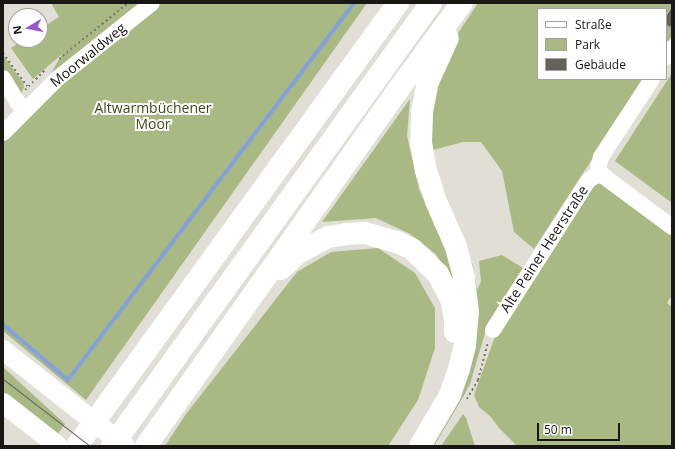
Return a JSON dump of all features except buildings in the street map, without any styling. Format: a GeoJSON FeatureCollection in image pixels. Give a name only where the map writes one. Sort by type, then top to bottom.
{"type":"FeatureCollection","features":[{"type":"Feature","properties":{"kind":"highway"},"geometry":{"type":"LineString","coordinates":[[77,446],[398,3]]}},
{"type":"Feature","properties":{"kind":"highway"},"geometry":{"type":"LineString","coordinates":[[118,438],[431,3]]}},
{"type":"Feature","properties":{"kind":"highway"},"geometry":{"type":"LineString","coordinates":[[147,444],[398,90],[462,3]]}},
{"type":"Feature","properties":{"kind":"highway"},"geometry":{"type":"LineString","coordinates":[[420,446],[450,395],[465,346],[468,312],[464,278],[456,247],[436,201],[426,171],[421,143],[422,112],[428,82],[439,55],[467,3]]}},
{"type":"Feature","properties":{"kind":"highway"},"geometry":{"type":"LineString","coordinates":[[243,309],[298,253],[328,237],[365,233],[397,242],[417,253],[438,274],[452,302],[455,320],[455,344],[451,364],[441,389],[407,446]]}},
{"type":"Feature","properties":{"kind":"main road"},"geometry":{"type":"LineString","coordinates":[[3,350],[118,438]]}},
{"type":"Feature","properties":{"kind":"main road"},"geometry":{"type":"LineString","coordinates":[[3,403],[58,446]]}},
{"type":"Feature","properties":{"kind":"street","name":"Moorwaldweg"},"geometry":{"type":"LineString","coordinates":[[3,133],[25,109],[58,78],[152,3]]}},
{"type":"Feature","properties":{"kind":"street"},"geometry":{"type":"LineString","coordinates":[[3,78],[18,103],[25,109]]}},
{"type":"Feature","properties":{"kind":"street"},"geometry":{"type":"LineString","coordinates":[[600,172],[599,163],[601,157],[651,80]]}},
{"type":"Feature","properties":{"kind":"street","name":"Alte Peiner Heerstraße"},"geometry":{"type":"LineString","coordinates":[[492,330],[588,181],[600,172],[672,227]]}},
{"type":"Feature","properties":{"kind":"path"},"geometry":{"type":"LineString","coordinates":[[3,53],[27,86]]}},
{"type":"Feature","properties":{"kind":"green space","name":"Altwarmbüchener Moor"},"geometry":{"type":"Polygon","coordinates":[[[51,3],[367,3],[86,400],[3,331],[3,142],[27,116],[62,54],[33,79],[11,48],[48,48],[48,24],[59,17],[51,3]]]}},
{"type":"Feature","properties":{"kind":"green space"},"geometry":{"type":"Polygon","coordinates":[[[478,3],[672,3],[672,35],[667,43],[667,8],[537,8],[537,80],[643,80],[534,249],[514,232],[502,171],[481,142],[463,142],[433,150],[438,175],[473,266],[477,290],[481,282],[479,261],[502,255],[523,268],[488,323],[470,384],[463,397],[434,446],[424,446],[471,341],[425,135],[447,50],[478,3]]]}},
{"type":"Feature","properties":{"kind":"green space"},"geometry":{"type":"Polygon","coordinates":[[[3,55],[23,82],[24,87],[20,97],[3,71],[3,55]]]}},
{"type":"Feature","properties":{"kind":"green space"},"geometry":{"type":"Polygon","coordinates":[[[672,73],[672,203],[615,161],[672,73]]]}},
{"type":"Feature","properties":{"kind":"green space"},"geometry":{"type":"Polygon","coordinates":[[[410,99],[407,136],[419,189],[450,257],[456,288],[436,254],[410,234],[376,218],[322,222],[410,99]]]}},
{"type":"Feature","properties":{"kind":"green space"},"geometry":{"type":"Polygon","coordinates":[[[602,184],[672,234],[672,295],[667,303],[672,307],[672,446],[517,446],[499,428],[491,417],[479,407],[474,395],[497,331],[592,186],[602,184]]]}},
{"type":"Feature","properties":{"kind":"green space"},"geometry":{"type":"Polygon","coordinates":[[[378,248],[415,273],[435,308],[435,348],[418,400],[388,446],[165,446],[186,414],[297,272],[331,252],[378,248]]]}},
{"type":"Feature","properties":{"kind":"green space"},"geometry":{"type":"Polygon","coordinates":[[[3,367],[65,424],[55,438],[3,396],[3,367]]]}},
{"type":"Feature","properties":{"kind":"green space"},"geometry":{"type":"Polygon","coordinates":[[[463,414],[466,418],[475,446],[441,446],[463,414]]]}},
{"type":"Feature","properties":{"kind":"waterway"},"geometry":{"type":"LineString","coordinates":[[3,324],[68,380],[354,3]]}},
{"type":"Feature","properties":{"kind":"tram line"},"geometry":{"type":"LineString","coordinates":[[3,379],[90,446]]}}]}
